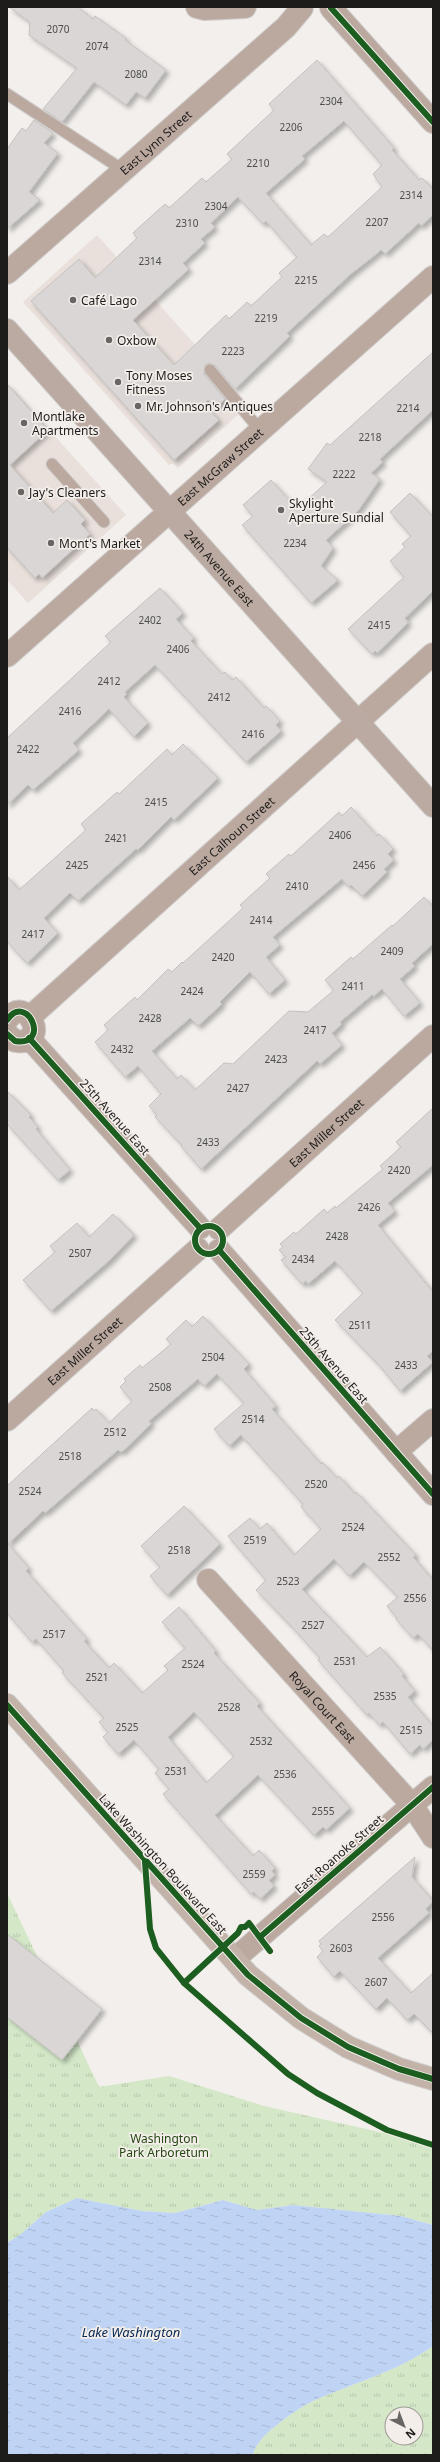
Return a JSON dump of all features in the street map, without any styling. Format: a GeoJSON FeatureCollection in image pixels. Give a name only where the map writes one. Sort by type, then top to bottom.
{"type":"FeatureCollection","features":[{"type":"Feature","properties":{"kind":"main road","name":"24th Avenue East"},"geometry":{"type":"LineString","coordinates":[[7,330],[170,510],[433,806]]}},
{"type":"Feature","properties":{"kind":"main road","name":"Lake Washington Boulevard East"},"geometry":{"type":"LineString","coordinates":[[7,1705],[145,1862],[203,1924],[222,1947],[258,1983],[301,2018],[334,2039],[399,2069],[433,2079]]}},
{"type":"Feature","properties":{"kind":"main road","name":"Lake Washington Boulevard East"},"geometry":{"type":"LineString","coordinates":[[203,1924],[210,1926],[238,1956],[252,1972],[258,1983]]}},
{"type":"Feature","properties":{"kind":"street"},"geometry":{"type":"LineString","coordinates":[[197,7],[205,9],[244,7]]}},
{"type":"Feature","properties":{"kind":"street"},"geometry":{"type":"LineString","coordinates":[[302,8],[312,13],[319,14],[332,7],[433,122]]}},
{"type":"Feature","properties":{"kind":"street","name":"East Lynn Street"},"geometry":{"type":"LineString","coordinates":[[7,273],[286,27],[302,8]]}},
{"type":"Feature","properties":{"kind":"street","name":"East McGraw Street"},"geometry":{"type":"LineString","coordinates":[[7,656],[433,277]]}},
{"type":"Feature","properties":{"kind":"street","name":"East Calhoun Street"},"geometry":{"type":"LineString","coordinates":[[13,1027],[433,654]]}},
{"type":"Feature","properties":{"kind":"street","name":"25th Avenue East"},"geometry":{"type":"LineString","coordinates":[[13,1027],[209,1239],[433,1494]]}},
{"type":"Feature","properties":{"kind":"street","name":"East Miller Street"},"geometry":{"type":"LineString","coordinates":[[7,1420],[433,1036]]}},
{"type":"Feature","properties":{"kind":"street"},"geometry":{"type":"LineString","coordinates":[[396,1452],[433,1420]]}},
{"type":"Feature","properties":{"kind":"street","name":"Royal Court East"},"geometry":{"type":"LineString","coordinates":[[208,1580],[412,1805],[433,1837]]}},
{"type":"Feature","properties":{"kind":"street","name":"East Roanoke Street"},"geometry":{"type":"LineString","coordinates":[[238,1956],[433,1787]]}},
{"type":"Feature","properties":{"kind":"lane"},"geometry":{"type":"LineString","coordinates":[[7,94],[123,170]]}},
{"type":"Feature","properties":{"kind":"lane"},"geometry":{"type":"LineString","coordinates":[[210,370],[260,430]]}},
{"type":"Feature","properties":{"kind":"lane"},"geometry":{"type":"LineString","coordinates":[[52,464],[104,522]]}},
{"type":"Feature","properties":{"kind":"shaded area"},"geometry":{"type":"Polygon","coordinates":[[[97,235],[249,405],[178,468],[173,463],[169,465],[23,302],[97,235]]]}},
{"type":"Feature","properties":{"kind":"shaded area"},"geometry":{"type":"Polygon","coordinates":[[[7,383],[126,515],[28,603],[7,580],[7,383]]]}},
{"type":"Feature","properties":{"kind":"green space","name":"Washington Park Arboretum"},"geometry":{"type":"Polygon","coordinates":[[[7,1893],[99,2087],[169,2076],[264,2106],[433,2144],[433,2225],[401,2216],[293,2205],[257,2210],[223,2200],[175,2213],[142,2211],[77,2198],[46,2212],[21,2234],[7,2243],[7,1893]]]}},
{"type":"Feature","properties":{"kind":"green space"},"geometry":{"type":"Polygon","coordinates":[[[433,2346],[433,2455],[253,2455],[255,2448],[268,2432],[306,2405],[405,2363],[433,2346]]]}},
{"type":"Feature","properties":{"kind":"water","name":"Lake Washington"},"geometry":{"type":"Polygon","coordinates":[[[77,2198],[142,2211],[175,2213],[223,2200],[257,2210],[293,2205],[401,2216],[433,2225],[433,2346],[390,2370],[306,2405],[268,2432],[255,2448],[253,2455],[7,2455],[7,2243],[21,2234],[46,2212],[77,2198]]]}},
{"type":"Feature","properties":{"kind":"building"},"geometry":{"type":"Polygon","coordinates":[[[9,7],[78,7],[93,19],[95,16],[126,38],[125,40],[166,70],[145,98],[136,92],[126,105],[94,82],[62,122],[43,109],[77,68],[29,35],[30,22],[9,7]]]}},
{"type":"Feature","properties":{"kind":"building"},"geometry":{"type":"Polygon","coordinates":[[[317,60],[394,148],[392,150],[419,180],[422,178],[433,189],[433,215],[421,226],[419,223],[385,254],[381,250],[351,274],[287,333],[290,336],[235,389],[215,365],[209,363],[205,365],[204,374],[225,399],[217,407],[208,400],[204,404],[219,420],[174,460],[31,301],[79,259],[95,278],[137,238],[133,233],[165,204],[169,208],[202,178],[206,182],[232,159],[227,154],[274,110],[269,104],[317,60]],[[344,121],[302,156],[305,159],[266,193],[311,245],[324,234],[328,237],[382,187],[373,174],[382,165],[344,121]],[[238,197],[211,223],[215,227],[201,239],[205,243],[183,263],[189,269],[133,320],[174,365],[226,315],[229,319],[247,302],[251,306],[282,277],[279,273],[297,257],[266,221],[263,224],[238,197]]]}},
{"type":"Feature","properties":{"kind":"building"},"geometry":{"type":"Polygon","coordinates":[[[34,120],[53,133],[44,143],[58,153],[29,192],[40,200],[7,229],[7,149],[22,128],[26,131],[34,120]]]}},
{"type":"Feature","properties":{"kind":"building"},"geometry":{"type":"Polygon","coordinates":[[[433,352],[433,410],[380,459],[383,462],[371,473],[380,479],[358,511],[326,540],[333,548],[321,566],[338,580],[311,603],[242,525],[253,516],[243,505],[271,480],[297,509],[327,482],[308,469],[327,443],[330,445],[433,352]]]}},
{"type":"Feature","properties":{"kind":"building"},"geometry":{"type":"Polygon","coordinates":[[[7,384],[48,430],[10,465],[53,513],[67,500],[85,520],[81,524],[90,534],[42,578],[39,574],[35,578],[7,547],[7,384]]]}},
{"type":"Feature","properties":{"kind":"building"},"geometry":{"type":"Polygon","coordinates":[[[410,493],[433,517],[433,591],[405,618],[408,622],[406,625],[377,653],[375,651],[372,654],[348,629],[404,577],[390,561],[405,547],[402,544],[411,536],[390,512],[410,493]]]}},
{"type":"Feature","properties":{"kind":"building"},"geometry":{"type":"Polygon","coordinates":[[[160,588],[183,613],[176,619],[194,638],[191,641],[222,674],[225,672],[232,680],[236,677],[264,708],[266,706],[280,721],[276,725],[281,731],[246,762],[155,665],[125,692],[127,694],[124,697],[148,723],[134,737],[109,709],[73,743],[79,750],[33,790],[28,785],[7,805],[7,738],[111,642],[105,636],[160,588]]]}},
{"type":"Feature","properties":{"kind":"building"},"geometry":{"type":"Polygon","coordinates":[[[183,744],[218,778],[174,820],[171,817],[138,850],[136,849],[78,901],[70,893],[44,918],[58,933],[27,963],[7,942],[7,876],[19,890],[86,830],[81,824],[117,792],[119,794],[167,749],[172,755],[183,744]]]}},
{"type":"Feature","properties":{"kind":"building"},"geometry":{"type":"Polygon","coordinates":[[[351,807],[377,836],[379,834],[393,849],[388,854],[394,860],[384,869],[387,872],[362,896],[351,885],[349,887],[342,879],[273,937],[280,945],[266,957],[285,980],[269,994],[250,972],[220,1002],[222,1004],[198,1026],[190,1018],[152,1051],[177,1079],[181,1075],[195,1090],[224,1063],[233,1064],[289,1011],[308,1012],[334,990],[325,980],[351,957],[353,959],[392,925],[393,926],[424,897],[433,907],[433,944],[412,963],[415,966],[400,979],[420,1003],[404,1016],[382,989],[374,996],[372,995],[340,1022],[342,1024],[332,1033],[342,1045],[320,1064],[317,1061],[201,1169],[181,1146],[182,1145],[155,1117],[157,1115],[149,1106],[161,1094],[138,1066],[125,1077],[95,1042],[108,1030],[104,1025],[135,997],[137,1000],[168,969],[172,972],[182,962],[183,963],[243,908],[240,905],[270,878],[266,874],[289,854],[291,856],[339,812],[342,816],[351,807]]]}},
{"type":"Feature","properties":{"kind":"building"},"geometry":{"type":"Polygon","coordinates":[[[7,1091],[31,1115],[29,1117],[38,1127],[36,1129],[70,1170],[58,1180],[7,1124],[7,1091]]]}},
{"type":"Feature","properties":{"kind":"building"},"geometry":{"type":"Polygon","coordinates":[[[433,1108],[433,1165],[388,1203],[395,1211],[378,1225],[433,1292],[433,1351],[427,1356],[433,1362],[400,1391],[380,1366],[335,1320],[363,1293],[335,1261],[308,1284],[306,1281],[302,1284],[281,1260],[286,1257],[279,1250],[283,1247],[280,1244],[294,1232],[296,1234],[324,1209],[327,1213],[335,1206],[336,1208],[383,1169],[380,1166],[401,1147],[396,1142],[433,1108]]]}},
{"type":"Feature","properties":{"kind":"building"},"geometry":{"type":"Polygon","coordinates":[[[113,1214],[134,1235],[110,1260],[51,1311],[23,1280],[55,1252],[50,1246],[77,1223],[89,1237],[113,1214]]]}},
{"type":"Feature","properties":{"kind":"building"},"geometry":{"type":"Polygon","coordinates":[[[203,1316],[249,1364],[244,1369],[276,1406],[272,1409],[321,1464],[322,1462],[337,1478],[339,1476],[355,1494],[356,1492],[416,1555],[413,1557],[433,1580],[433,1650],[418,1634],[413,1638],[396,1619],[397,1618],[387,1606],[398,1597],[364,1562],[349,1576],[334,1559],[302,1589],[367,1657],[380,1647],[404,1674],[402,1676],[415,1691],[408,1697],[433,1726],[433,1740],[423,1749],[420,1745],[410,1754],[383,1722],[379,1725],[369,1713],[367,1715],[318,1660],[320,1658],[256,1590],[266,1580],[228,1536],[250,1518],[260,1529],[267,1523],[294,1555],[321,1529],[301,1507],[303,1504],[241,1435],[229,1446],[214,1429],[244,1403],[217,1374],[204,1386],[198,1379],[149,1421],[151,1424],[123,1451],[120,1452],[118,1450],[45,1513],[43,1511],[8,1544],[29,1568],[26,1571],[87,1639],[84,1641],[109,1668],[114,1663],[142,1693],[168,1670],[164,1666],[185,1648],[162,1622],[179,1607],[216,1651],[214,1653],[260,1703],[257,1706],[350,1808],[326,1830],[323,1827],[314,1835],[258,1775],[215,1815],[253,1856],[259,1850],[275,1868],[272,1871],[275,1875],[269,1880],[274,1886],[260,1899],[254,1892],[251,1894],[163,1794],[169,1789],[155,1773],[159,1769],[134,1740],[118,1754],[103,1737],[108,1732],[99,1722],[104,1718],[62,1673],[64,1671],[36,1639],[32,1642],[7,1613],[7,1486],[92,1408],[94,1411],[96,1409],[109,1423],[132,1401],[120,1387],[126,1381],[124,1379],[140,1365],[142,1368],[171,1344],[166,1339],[186,1320],[192,1327],[203,1316]],[[194,1712],[168,1737],[206,1783],[234,1756],[194,1712]]]}},
{"type":"Feature","properties":{"kind":"building"},"geometry":{"type":"Polygon","coordinates":[[[184,1506],[220,1544],[167,1595],[150,1576],[160,1567],[141,1546],[184,1506]]]}},
{"type":"Feature","properties":{"kind":"building"},"geometry":{"type":"Polygon","coordinates":[[[415,1857],[412,1877],[433,1901],[426,1909],[429,1913],[378,1958],[411,1993],[433,1973],[433,2033],[414,2014],[407,2020],[387,1998],[376,2009],[340,1971],[334,1977],[317,1957],[323,1951],[319,1946],[321,1944],[319,1941],[415,1857]]]}},
{"type":"Feature","properties":{"kind":"building"},"geometry":{"type":"Polygon","coordinates":[[[7,1934],[102,2009],[62,2060],[7,2017],[7,1934]]]}},
{"type":"Feature","properties":{"kind":"cycle path"},"geometry":{"type":"LineString","coordinates":[[331,8],[433,122]]}},
{"type":"Feature","properties":{"kind":"cycle path"},"geometry":{"type":"LineString","coordinates":[[7,1020],[15,1013],[22,1012],[28,1015],[34,1029],[32,1036],[26,1041],[15,1041],[7,1034]]}},
{"type":"Feature","properties":{"kind":"cycle path"},"geometry":{"type":"LineString","coordinates":[[29,1038],[200,1228]]}},
{"type":"Feature","properties":{"kind":"cycle path"},"geometry":{"type":"LineString","coordinates":[[209,1226],[219,1230],[223,1240],[219,1250],[209,1254],[199,1250],[195,1240],[199,1230],[209,1226]]}},
{"type":"Feature","properties":{"kind":"cycle path"},"geometry":{"type":"LineString","coordinates":[[219,1250],[433,1494]]}},
{"type":"Feature","properties":{"kind":"cycle path"},"geometry":{"type":"LineString","coordinates":[[7,1705],[248,1975],[301,2018],[348,2047],[399,2069],[433,2079]]}},
{"type":"Feature","properties":{"kind":"cycle path"},"geometry":{"type":"LineString","coordinates":[[260,1937],[433,1787]]}},
{"type":"Feature","properties":{"kind":"cycle path"},"geometry":{"type":"LineString","coordinates":[[145,1862],[150,1929],[156,1948],[184,1983],[288,2074],[317,2093],[387,2130],[433,2145]]}},
{"type":"Feature","properties":{"kind":"cycle path"},"geometry":{"type":"LineString","coordinates":[[184,1983],[238,1933],[241,1927],[245,1927],[249,1923],[270,1951]]}},
{"type":"Feature","properties":{"kind":"place","name":"Café Lago"},"geometry":{"type":"Point","coordinates":[73,300]}},
{"type":"Feature","properties":{"kind":"place","name":"Oxbow"},"geometry":{"type":"Point","coordinates":[109,340]}},
{"type":"Feature","properties":{"kind":"place","name":"Tony Moses Fitness"},"geometry":{"type":"Point","coordinates":[118,382]}},
{"type":"Feature","properties":{"kind":"place","name":"Mr. Johnson's Antiques"},"geometry":{"type":"Point","coordinates":[138,406]}},
{"type":"Feature","properties":{"kind":"place","name":"Montlake Apartments"},"geometry":{"type":"Point","coordinates":[24,423]}},
{"type":"Feature","properties":{"kind":"place","name":"Jay's Cleaners"},"geometry":{"type":"Point","coordinates":[21,492]}},
{"type":"Feature","properties":{"kind":"place","name":"Skylight Aperture Sundial"},"geometry":{"type":"Point","coordinates":[281,510]}},
{"type":"Feature","properties":{"kind":"place","name":"Mont's Market"},"geometry":{"type":"Point","coordinates":[51,543]}}]}
